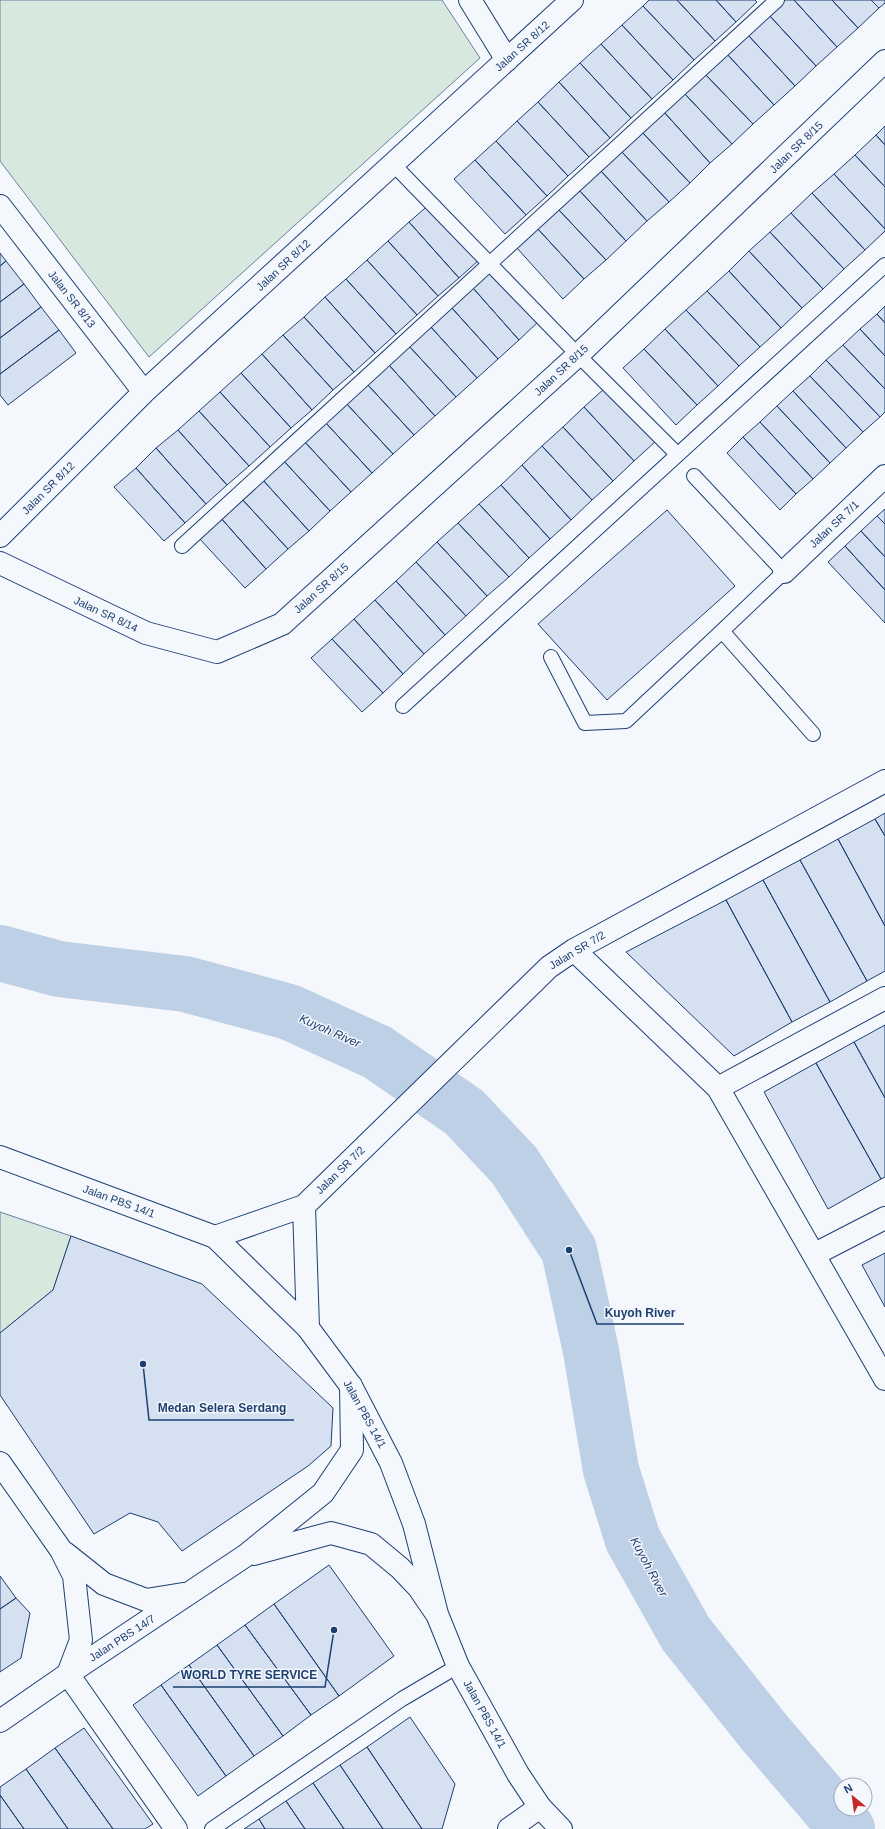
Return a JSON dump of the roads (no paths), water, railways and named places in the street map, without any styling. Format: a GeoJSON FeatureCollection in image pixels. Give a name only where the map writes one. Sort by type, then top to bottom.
{"type":"FeatureCollection","features":[{"type":"Feature","properties":{"kind":"street"},"geometry":{"type":"LineString","coordinates":[[470,0],[507,60]]}},
{"type":"Feature","properties":{"kind":"street","name":"Jalan SR 8/12"},"geometry":{"type":"LineString","coordinates":[[0,536],[144,392],[572,0]]}},
{"type":"Feature","properties":{"kind":"street","name":"Jalan SR 8/15"},"geometry":{"type":"LineString","coordinates":[[217,652],[282,624],[578,355],[885,61]]}},
{"type":"Feature","properties":{"kind":"street","name":"Jalan SR 8/13"},"geometry":{"type":"LineString","coordinates":[[0,206],[144,392]]}},
{"type":"Feature","properties":{"kind":"street","name":"Jalan SR 7/1"},"geometry":{"type":"LineString","coordinates":[[784,572],[885,476]]}},
{"type":"Feature","properties":{"kind":"street","name":"Jalan SR 8/14"},"geometry":{"type":"LineString","coordinates":[[0,563],[146,633],[217,652]]}},
{"type":"Feature","properties":{"kind":"street","name":"Jalan SR 7/2"},"geometry":{"type":"LineString","coordinates":[[215,1237],[304,1206],[549,967],[574,950],[885,781]]}},
{"type":"Feature","properties":{"kind":"street"},"geometry":{"type":"LineString","coordinates":[[574,950],[718,1088],[815,1254],[885,1379]]}},
{"type":"Feature","properties":{"kind":"street"},"geometry":{"type":"LineString","coordinates":[[718,1088],[885,998]]}},
{"type":"Feature","properties":{"kind":"street","name":"Jalan PBS 14/1"},"geometry":{"type":"LineString","coordinates":[[0,1157],[215,1237],[308,1328],[351,1386],[391,1463],[414,1524],[436,1614],[458,1666],[518,1774],[540,1807],[561,1829]]}},
{"type":"Feature","properties":{"kind":"street"},"geometry":{"type":"LineString","coordinates":[[304,1206],[308,1328]]}},
{"type":"Feature","properties":{"kind":"street"},"geometry":{"type":"LineString","coordinates":[[815,1254],[885,1218]]}},
{"type":"Feature","properties":{"kind":"street","name":"Jalan PBS 14/7"},"geometry":{"type":"LineString","coordinates":[[0,1721],[245,1556],[323,1493],[352,1450],[351,1386]]}},
{"type":"Feature","properties":{"kind":"street"},"geometry":{"type":"LineString","coordinates":[[0,1463],[61,1550],[74,1576],[81,1640],[68,1674],[176,1829]]}},
{"type":"Feature","properties":{"kind":"street","name":"Jalan PBS 14/7"},"geometry":{"type":"LineString","coordinates":[[245,1556],[331,1533],[371,1544],[400,1568],[419,1588],[436,1614]]}},
{"type":"Feature","properties":{"kind":"street"},"geometry":{"type":"LineString","coordinates":[[61,1550],[104,1584],[146,1600],[189,1593]]}},
{"type":"Feature","properties":{"kind":"street"},"geometry":{"type":"LineString","coordinates":[[510,1829],[540,1807]]}},
{"type":"Feature","properties":{"kind":"lane"},"geometry":{"type":"LineString","coordinates":[[182,546],[777,0]]}},
{"type":"Feature","properties":{"kind":"lane"},"geometry":{"type":"LineString","coordinates":[[393,164],[578,355],[677,454]]}},
{"type":"Feature","properties":{"kind":"lane"},"geometry":{"type":"LineString","coordinates":[[403,706],[885,265]]}},
{"type":"Feature","properties":{"kind":"lane"},"geometry":{"type":"LineString","coordinates":[[550,657],[585,723],[626,721],[784,572],[694,476]]}},
{"type":"Feature","properties":{"kind":"lane"},"geometry":{"type":"LineString","coordinates":[[722,631],[813,734]]}},
{"type":"Feature","properties":{"kind":"lane"},"geometry":{"type":"LineString","coordinates":[[212,1829],[402,1699],[458,1666]]}},
{"type":"Feature","properties":{"kind":"waterway","name":"Kuyoh River"},"geometry":{"type":"LineString","coordinates":[[0,953],[59,969],[185,984],[289,1012],[377,1052],[464,1112],[514,1165],[569,1250],[591,1351],[611,1470],[633,1540],[686,1634],[764,1732],[847,1829]]}},
{"type":"Feature","properties":{"kind":"place","name":"Kuyoh River"},"geometry":{"type":"Point","coordinates":[569,1250]}},
{"type":"Feature","properties":{"kind":"place","name":"Medan Selera Serdang"},"geometry":{"type":"Point","coordinates":[143,1364]}},
{"type":"Feature","properties":{"kind":"place","name":"WORLD TYRE SERVICE"},"geometry":{"type":"Point","coordinates":[334,1630]}}]}
